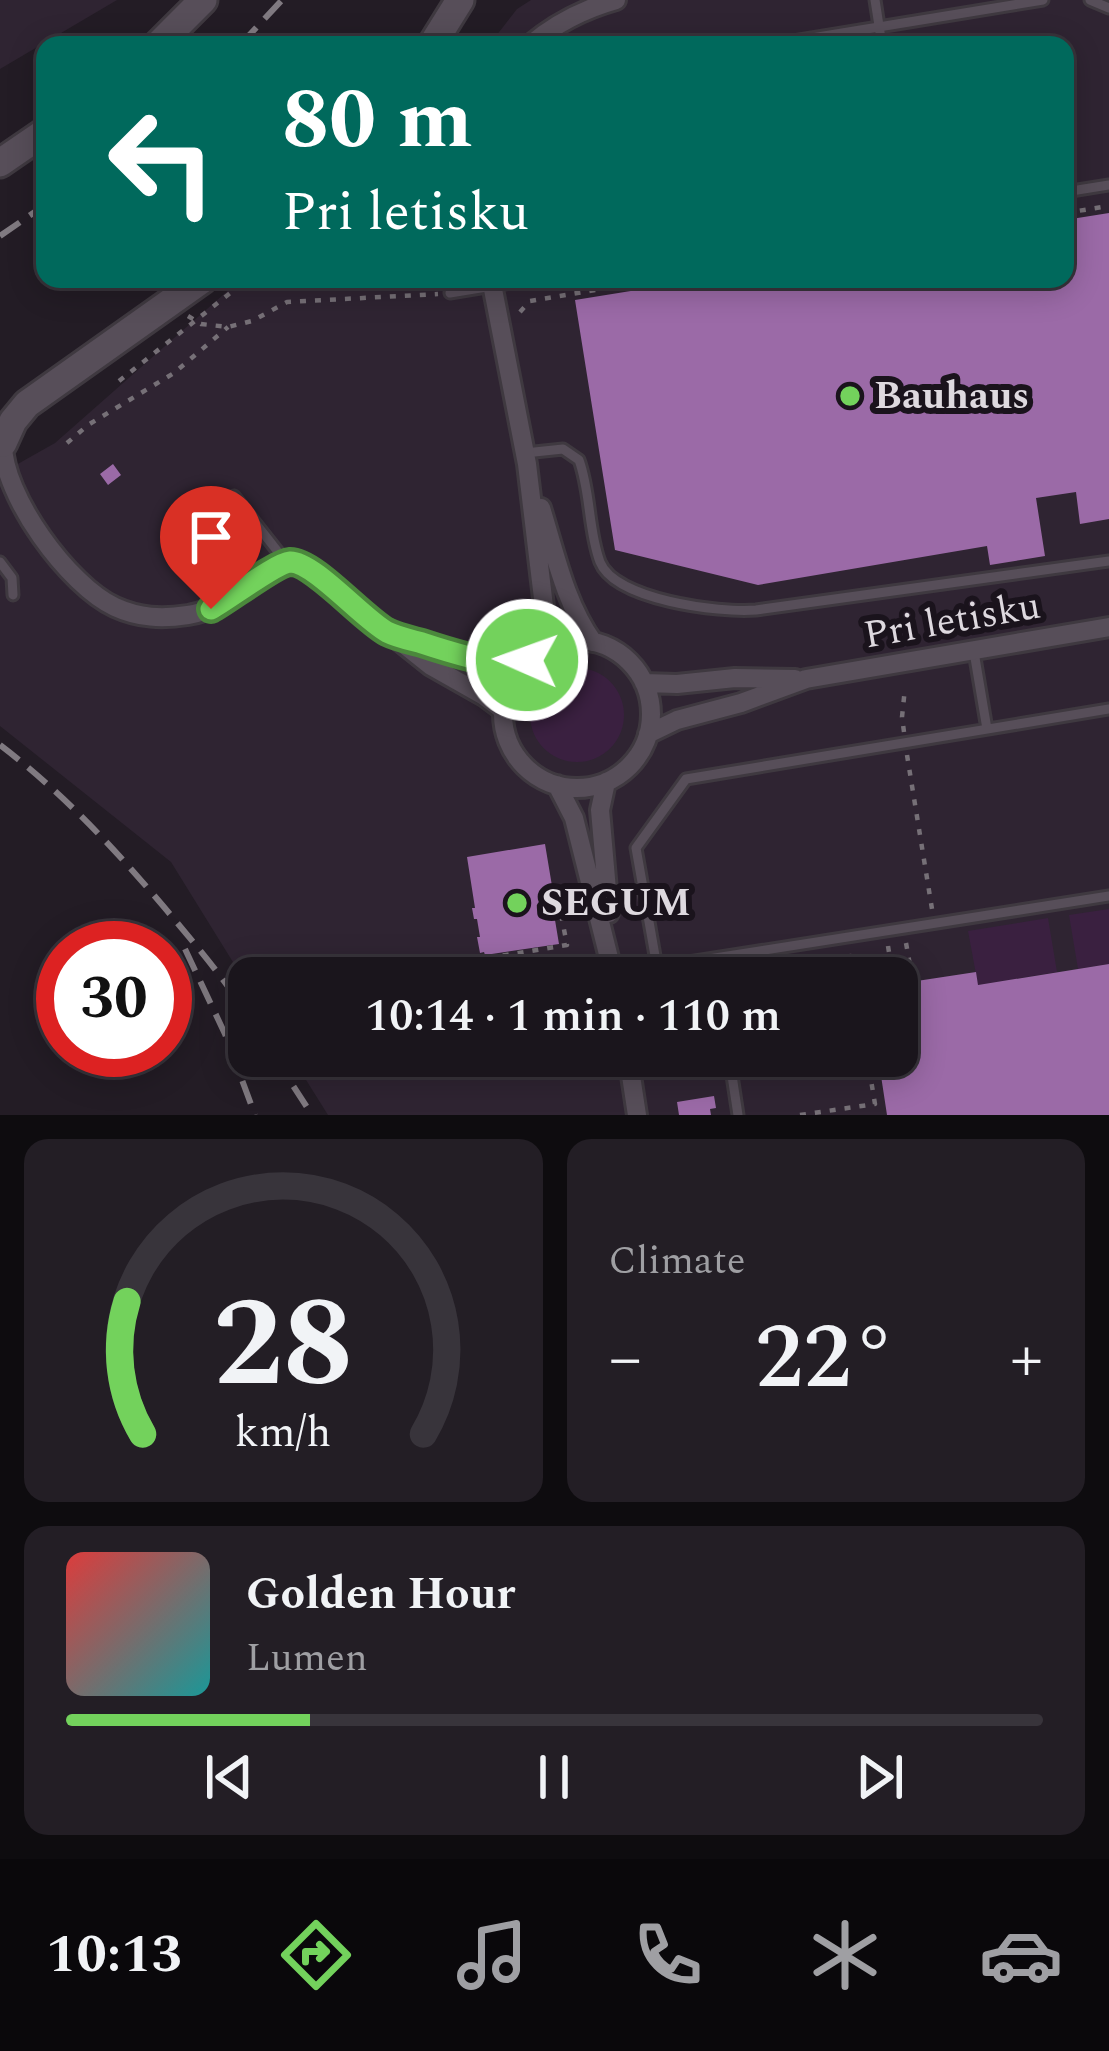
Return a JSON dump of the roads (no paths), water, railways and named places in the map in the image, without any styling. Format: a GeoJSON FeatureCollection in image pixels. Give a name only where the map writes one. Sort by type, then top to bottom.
{"type":"FeatureCollection","features":[{"type":"Feature","properties":{"kind":"main road"},"geometry":{"type":"LineString","coordinates":[[167,36],[203,0]]}},
{"type":"Feature","properties":{"kind":"main road"},"geometry":{"type":"LineString","coordinates":[[438,36],[460,0]]}},
{"type":"Feature","properties":{"kind":"main road"},"geometry":{"type":"LineString","coordinates":[[0,163],[36,138]]}},
{"type":"Feature","properties":{"kind":"main road"},"geometry":{"type":"LineString","coordinates":[[2,444],[27,404],[191,288]]}},
{"type":"Feature","properties":{"kind":"street"},"geometry":{"type":"LineString","coordinates":[[541,36],[578,13],[616,0]]}},
{"type":"Feature","properties":{"kind":"street"},"geometry":{"type":"LineString","coordinates":[[493,288],[526,458],[545,615],[544,648]]}},
{"type":"Feature","properties":{"kind":"street"},"geometry":{"type":"LineString","coordinates":[[2,444],[6,467],[35,525],[77,580],[113,606],[152,618],[195,614],[237,595],[286,562],[295,562],[431,667],[504,711]]}},
{"type":"Feature","properties":{"kind":"street"},"geometry":{"type":"LineString","coordinates":[[526,458],[570,602],[593,642]]}},
{"type":"Feature","properties":{"kind":"street","name":"Pri letisku"},"geometry":{"type":"LineString","coordinates":[[648,734],[677,720],[806,680],[1109,627]]}},
{"type":"Feature","properties":{"kind":"street"},"geometry":{"type":"LineString","coordinates":[[387,632],[464,657],[520,667]]}},
{"type":"Feature","properties":{"kind":"street"},"geometry":{"type":"LineString","coordinates":[[568,641],[593,642],[624,657],[644,683],[650,708],[648,734],[628,767],[606,782],[581,788],[556,785],[535,775],[518,758],[506,735],[508,688],[520,667],[544,648],[568,641]]}},
{"type":"Feature","properties":{"kind":"street","name":"Pri letisku"},"geometry":{"type":"LineString","coordinates":[[644,683],[806,680]]}},
{"type":"Feature","properties":{"kind":"street"},"geometry":{"type":"LineString","coordinates":[[606,782],[600,810],[613,957]]}},
{"type":"Feature","properties":{"kind":"street"},"geometry":{"type":"LineString","coordinates":[[556,785],[574,818],[610,957]]}},
{"type":"Feature","properties":{"kind":"street"},"geometry":{"type":"LineString","coordinates":[[631,1077],[637,1115]]}},
{"type":"Feature","properties":{"kind":"lane"},"geometry":{"type":"LineString","coordinates":[[875,0],[880,36]]}},
{"type":"Feature","properties":{"kind":"lane"},"geometry":{"type":"LineString","coordinates":[[824,36],[1043,0]]}},
{"type":"Feature","properties":{"kind":"lane"},"geometry":{"type":"LineString","coordinates":[[1090,0],[1109,8]]}},
{"type":"Feature","properties":{"kind":"lane"},"geometry":{"type":"LineString","coordinates":[[1074,191],[1109,185]]}},
{"type":"Feature","properties":{"kind":"lane"},"geometry":{"type":"LineString","coordinates":[[450,293],[471,288]]}},
{"type":"Feature","properties":{"kind":"lane"},"geometry":{"type":"LineString","coordinates":[[526,458],[563,448],[579,460],[599,558],[610,578],[643,593],[715,610],[756,610],[1109,561]]}},
{"type":"Feature","properties":{"kind":"lane"},"geometry":{"type":"LineString","coordinates":[[234,496],[286,562]]}},
{"type":"Feature","properties":{"kind":"lane"},"geometry":{"type":"LineString","coordinates":[[0,562],[12,578],[13,595]]}},
{"type":"Feature","properties":{"kind":"lane"},"geometry":{"type":"LineString","coordinates":[[974,651],[987,729]]}},
{"type":"Feature","properties":{"kind":"lane"},"geometry":{"type":"LineString","coordinates":[[654,957],[636,848],[686,779],[1109,709]]}},
{"type":"Feature","properties":{"kind":"lane"},"geometry":{"type":"LineString","coordinates":[[721,957],[1109,896]]}},
{"type":"Feature","properties":{"kind":"lane"},"geometry":{"type":"LineString","coordinates":[[732,1077],[738,1115]]}},
{"type":"Feature","properties":{"kind":"railway"},"geometry":{"type":"LineString","coordinates":[[248,36],[282,0]]}},
{"type":"Feature","properties":{"kind":"railway"},"geometry":{"type":"LineString","coordinates":[[0,236],[36,211]]}},
{"type":"Feature","properties":{"kind":"railway"},"geometry":{"type":"LineString","coordinates":[[0,745],[126,863],[228,988]]}},
{"type":"Feature","properties":{"kind":"railway"},"geometry":{"type":"LineString","coordinates":[[192,964],[255,1115]]}},
{"type":"Feature","properties":{"kind":"railway"},"geometry":{"type":"LineString","coordinates":[[288,1077],[312,1115]]}},
{"type":"Feature","properties":{"kind":"place","name":"Bauhaus"},"geometry":{"type":"Point","coordinates":[850,396]}},
{"type":"Feature","properties":{"kind":"place","name":"SEGUM"},"geometry":{"type":"Point","coordinates":[517,903]}}]}
